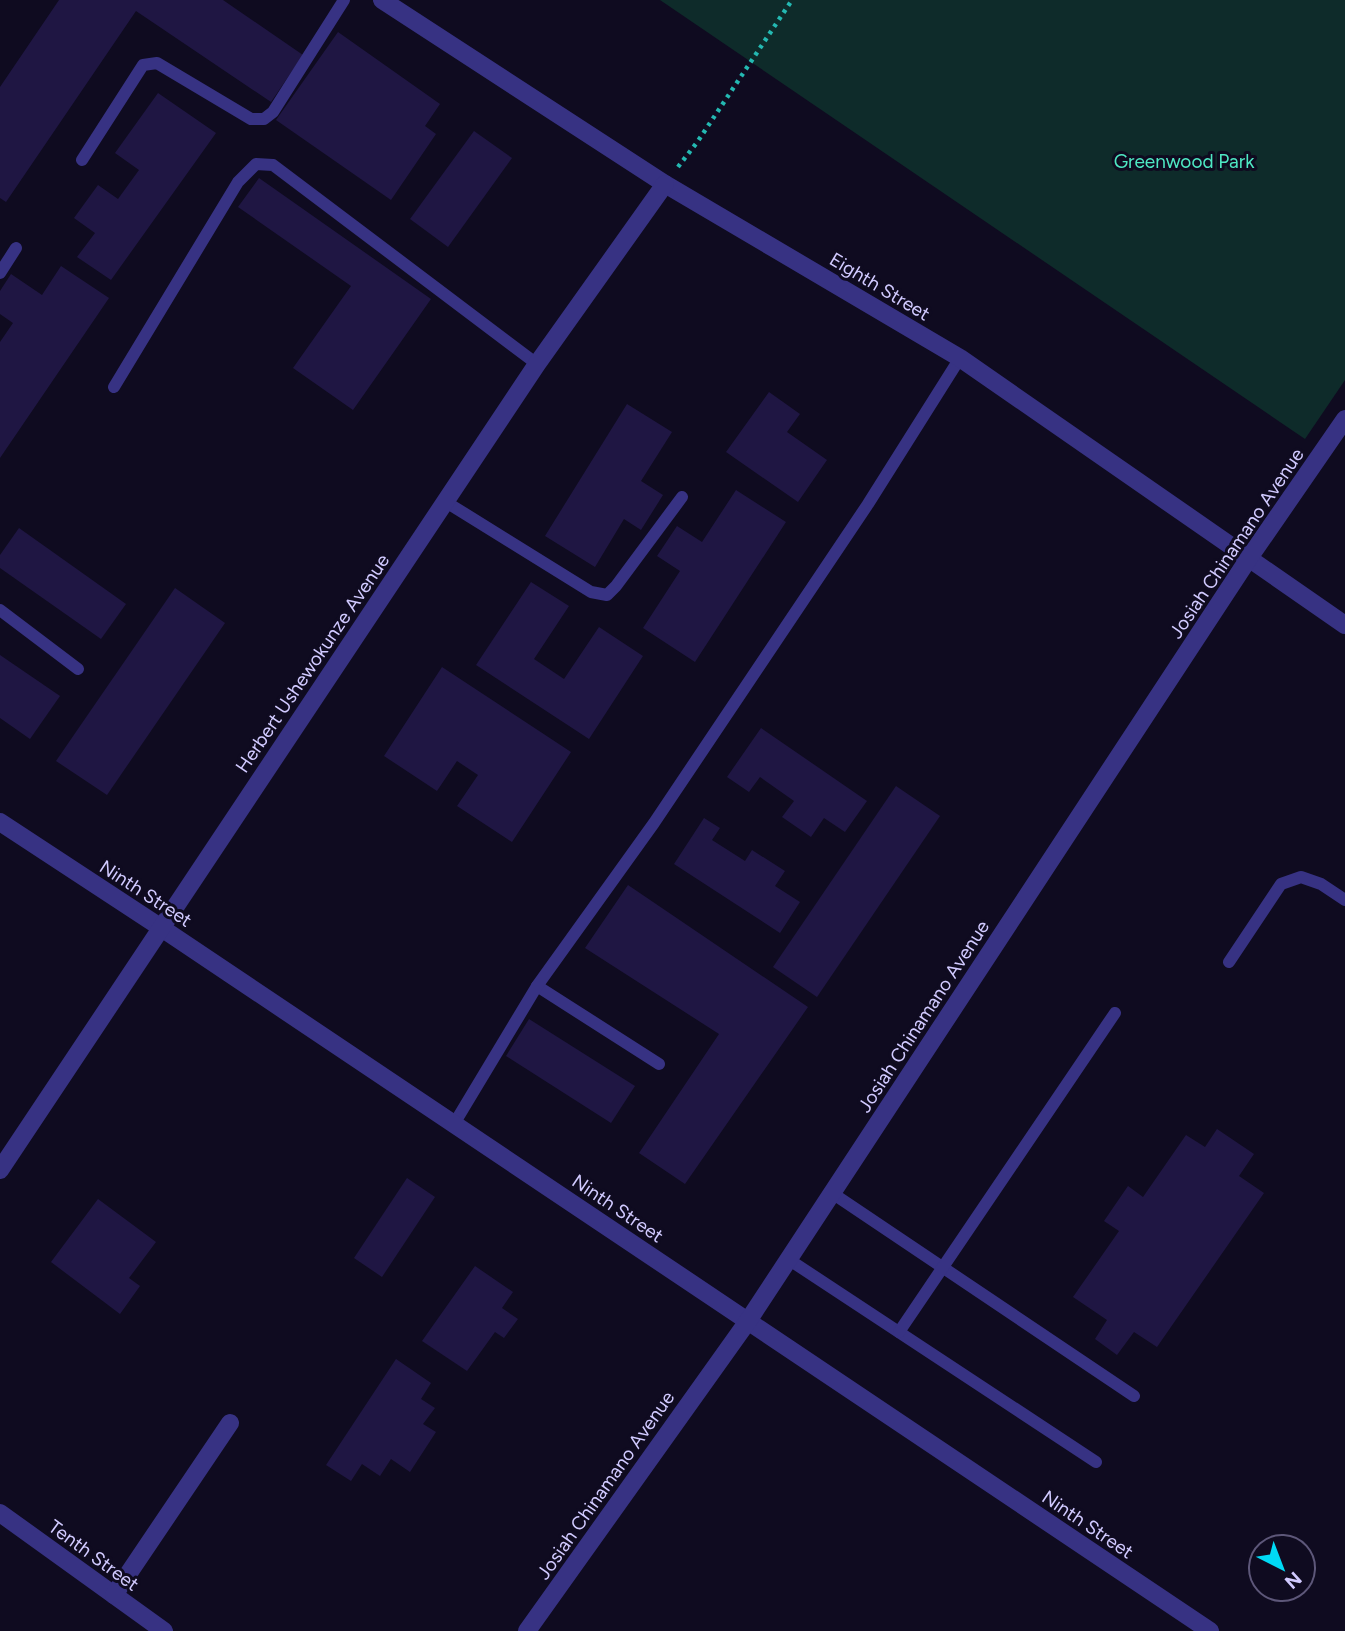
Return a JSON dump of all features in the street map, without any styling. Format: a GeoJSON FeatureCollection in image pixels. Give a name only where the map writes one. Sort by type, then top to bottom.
{"type":"FeatureCollection","features":[{"type":"Feature","properties":{"kind":"street","name":"Eighth Street"},"geometry":{"type":"LineString","coordinates":[[382,0],[665,184],[960,358],[1345,625]]}},
{"type":"Feature","properties":{"kind":"street","name":"Herbert Ushewokunze Avenue"},"geometry":{"type":"LineString","coordinates":[[0,1170],[537,364],[665,184]]}},
{"type":"Feature","properties":{"kind":"street","name":"Josiah Chinamano Avenue"},"geometry":{"type":"LineString","coordinates":[[527,1631],[748,1321],[1249,558],[1345,419]]}},
{"type":"Feature","properties":{"kind":"street","name":"Ninth Street"},"geometry":{"type":"LineString","coordinates":[[0,822],[1210,1631]]}},
{"type":"Feature","properties":{"kind":"street"},"geometry":{"type":"LineString","coordinates":[[114,1595],[230,1423]]}},
{"type":"Feature","properties":{"kind":"street","name":"Tenth Street"},"geometry":{"type":"LineString","coordinates":[[0,1513],[164,1631]]}},
{"type":"Feature","properties":{"kind":"lane"},"geometry":{"type":"LineString","coordinates":[[82,160],[143,65],[157,63],[251,119],[264,119],[273,113],[344,0]]}},
{"type":"Feature","properties":{"kind":"lane"},"geometry":{"type":"LineString","coordinates":[[114,387],[238,182],[256,164],[273,165],[537,364]]}},
{"type":"Feature","properties":{"kind":"lane"},"geometry":{"type":"LineString","coordinates":[[0,273],[16,248]]}},
{"type":"Feature","properties":{"kind":"lane"},"geometry":{"type":"LineString","coordinates":[[454,1124],[537,986],[662,812],[868,504],[960,358]]}},
{"type":"Feature","properties":{"kind":"lane"},"geometry":{"type":"LineString","coordinates":[[446,502],[591,592],[607,595],[682,497]]}},
{"type":"Feature","properties":{"kind":"lane"},"geometry":{"type":"LineString","coordinates":[[0,610],[78,669]]}},
{"type":"Feature","properties":{"kind":"lane"},"geometry":{"type":"LineString","coordinates":[[1229,962],[1281,884],[1301,877],[1321,884],[1345,900]]}},
{"type":"Feature","properties":{"kind":"lane"},"geometry":{"type":"LineString","coordinates":[[537,986],[659,1064]]}},
{"type":"Feature","properties":{"kind":"lane"},"geometry":{"type":"LineString","coordinates":[[899,1332],[1115,1013]]}},
{"type":"Feature","properties":{"kind":"lane"},"geometry":{"type":"LineString","coordinates":[[832,1193],[1134,1396]]}},
{"type":"Feature","properties":{"kind":"lane"},"geometry":{"type":"LineString","coordinates":[[789,1259],[1096,1462]]}},
{"type":"Feature","properties":{"kind":"path"},"geometry":{"type":"LineString","coordinates":[[665,184],[698,141],[792,0]]}},
{"type":"Feature","properties":{"kind":"green space","name":"Greenwood Park"},"geometry":{"type":"Polygon","coordinates":[[[660,0],[1345,0],[1345,380],[1305,439],[660,0]]]}},
{"type":"Feature","properties":{"kind":"building"},"geometry":{"type":"Polygon","coordinates":[[[59,0],[223,0],[303,55],[271,102],[136,11],[6,202],[0,198],[0,87],[59,0]]]}},
{"type":"Feature","properties":{"kind":"building"},"geometry":{"type":"Polygon","coordinates":[[[338,32],[440,104],[425,126],[436,134],[391,200],[276,120],[338,32]]]}},
{"type":"Feature","properties":{"kind":"building"},"geometry":{"type":"Polygon","coordinates":[[[158,93],[216,133],[111,280],[77,257],[95,233],[74,218],[98,185],[118,199],[139,170],[115,153],[158,93]]]}},
{"type":"Feature","properties":{"kind":"building"},"geometry":{"type":"Polygon","coordinates":[[[474,131],[512,158],[448,247],[410,219],[474,131]]]}},
{"type":"Feature","properties":{"kind":"building"},"geometry":{"type":"Polygon","coordinates":[[[259,178],[431,299],[353,410],[293,368],[351,286],[238,207],[259,178]]]}},
{"type":"Feature","properties":{"kind":"building"},"geometry":{"type":"Polygon","coordinates":[[[61,266],[109,298],[0,458],[0,342],[13,323],[0,314],[0,291],[11,274],[42,295],[61,266]]]}},
{"type":"Feature","properties":{"kind":"building"},"geometry":{"type":"Polygon","coordinates":[[[769,392],[800,414],[787,432],[827,460],[798,502],[726,452],[769,392]]]}},
{"type":"Feature","properties":{"kind":"building"},"geometry":{"type":"Polygon","coordinates":[[[627,404],[672,432],[641,481],[663,495],[641,530],[624,519],[595,567],[545,536],[627,404]]]}},
{"type":"Feature","properties":{"kind":"building"},"geometry":{"type":"Polygon","coordinates":[[[736,490],[786,522],[695,662],[643,628],[680,571],[657,556],[677,526],[702,542],[736,490]]]}},
{"type":"Feature","properties":{"kind":"building"},"geometry":{"type":"Polygon","coordinates":[[[19,528],[126,604],[101,639],[0,568],[0,555],[19,528]]]}},
{"type":"Feature","properties":{"kind":"building"},"geometry":{"type":"Polygon","coordinates":[[[531,582],[569,606],[534,659],[564,679],[599,627],[643,656],[589,739],[476,665],[531,582]]]}},
{"type":"Feature","properties":{"kind":"building"},"geometry":{"type":"Polygon","coordinates":[[[175,588],[225,623],[107,795],[56,761],[175,588]]]}},
{"type":"Feature","properties":{"kind":"building"},"geometry":{"type":"Polygon","coordinates":[[[0,655],[60,696],[30,739],[0,718],[0,655]]]}},
{"type":"Feature","properties":{"kind":"building"},"geometry":{"type":"Polygon","coordinates":[[[442,667],[571,752],[512,842],[457,806],[478,775],[457,761],[437,791],[384,756],[442,667]]]}},
{"type":"Feature","properties":{"kind":"building"},"geometry":{"type":"Polygon","coordinates":[[[761,728],[867,801],[845,832],[824,818],[811,837],[782,817],[794,801],[760,777],[749,792],[727,777],[761,728]]]}},
{"type":"Feature","properties":{"kind":"building"},"geometry":{"type":"Polygon","coordinates":[[[896,786],[940,816],[817,997],[773,967],[896,786]]]}},
{"type":"Feature","properties":{"kind":"building"},"geometry":{"type":"Polygon","coordinates":[[[704,818],[720,828],[712,840],[745,861],[752,850],[785,871],[775,886],[800,902],[780,933],[674,864],[704,818]]]}},
{"type":"Feature","properties":{"kind":"building"},"geometry":{"type":"Polygon","coordinates":[[[628,885],[808,1007],[685,1184],[639,1153],[719,1034],[585,948],[628,885]]]}},
{"type":"Feature","properties":{"kind":"building"},"geometry":{"type":"Polygon","coordinates":[[[529,1019],[635,1086],[611,1123],[506,1056],[529,1019]]]}},
{"type":"Feature","properties":{"kind":"building"},"geometry":{"type":"Polygon","coordinates":[[[1217,1129],[1254,1154],[1239,1176],[1264,1193],[1157,1347],[1134,1332],[1117,1355],[1095,1339],[1107,1320],[1073,1297],[1119,1231],[1104,1221],[1128,1186],[1143,1197],[1186,1135],[1205,1147],[1217,1129]]]}},
{"type":"Feature","properties":{"kind":"building"},"geometry":{"type":"Polygon","coordinates":[[[407,1178],[435,1197],[382,1277],[354,1258],[407,1178]]]}},
{"type":"Feature","properties":{"kind":"building"},"geometry":{"type":"Polygon","coordinates":[[[98,1199],[156,1242],[129,1278],[140,1286],[120,1314],[51,1262],[98,1199]]]}},
{"type":"Feature","properties":{"kind":"building"},"geometry":{"type":"Polygon","coordinates":[[[475,1266],[513,1292],[502,1308],[518,1319],[504,1338],[495,1332],[467,1371],[422,1341],[475,1266]]]}},
{"type":"Feature","properties":{"kind":"building"},"geometry":{"type":"Polygon","coordinates":[[[396,1359],[431,1383],[421,1399],[435,1408],[423,1424],[436,1432],[410,1472],[391,1459],[380,1476],[362,1464],[351,1481],[326,1465],[396,1359]]]}}]}
